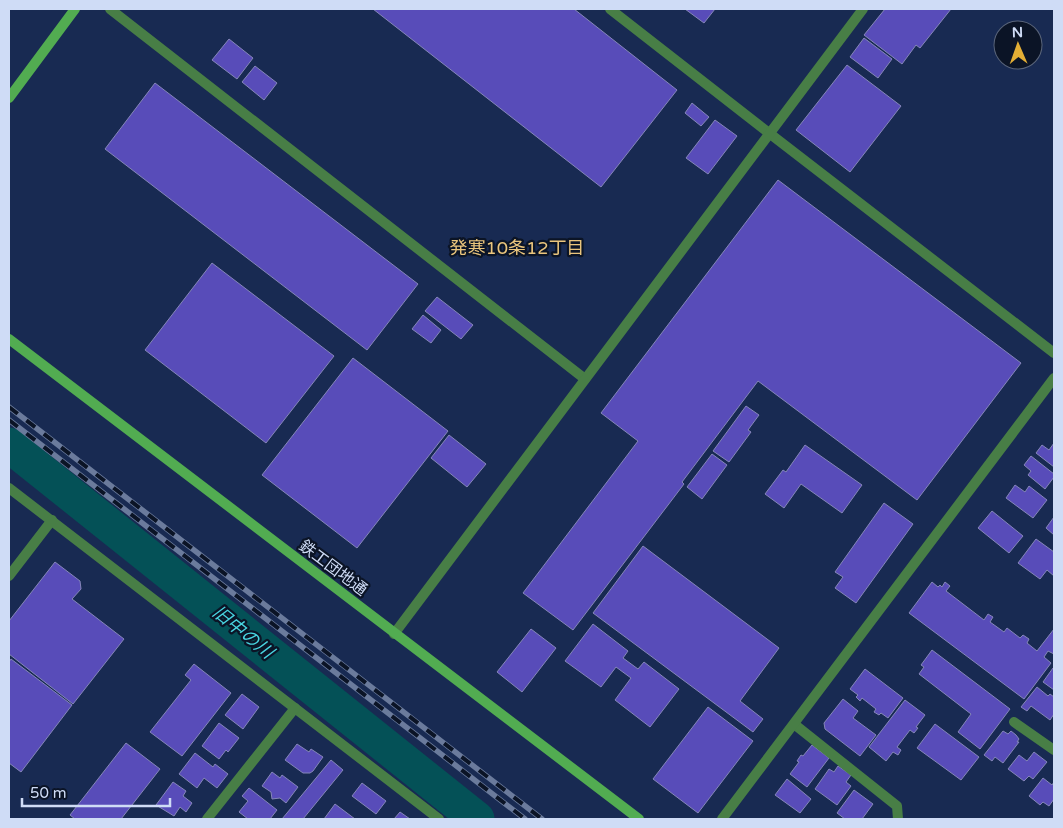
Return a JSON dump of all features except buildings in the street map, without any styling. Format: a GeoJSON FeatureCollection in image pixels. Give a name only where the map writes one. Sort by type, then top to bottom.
{"type":"FeatureCollection","features":[{"type":"Feature","properties":{"kind":"street"},"geometry":{"type":"LineString","coordinates":[[9,98],[76,9]]}},
{"type":"Feature","properties":{"kind":"street"},"geometry":{"type":"LineString","coordinates":[[110,9],[584,379]]}},
{"type":"Feature","properties":{"kind":"street"},"geometry":{"type":"LineString","coordinates":[[610,9],[1054,353]]}},
{"type":"Feature","properties":{"kind":"street"},"geometry":{"type":"LineString","coordinates":[[394,634],[863,9]]}},
{"type":"Feature","properties":{"kind":"street","name":"鉄工団地通"},"geometry":{"type":"LineString","coordinates":[[9,339],[394,634],[640,819]]}},
{"type":"Feature","properties":{"kind":"street"},"geometry":{"type":"LineString","coordinates":[[722,819],[1054,378]]}},
{"type":"Feature","properties":{"kind":"street"},"geometry":{"type":"LineString","coordinates":[[9,488],[439,819]]}},
{"type":"Feature","properties":{"kind":"street"},"geometry":{"type":"LineString","coordinates":[[9,576],[52,520]]}},
{"type":"Feature","properties":{"kind":"street"},"geometry":{"type":"LineString","coordinates":[[207,819],[295,708]]}},
{"type":"Feature","properties":{"kind":"street"},"geometry":{"type":"LineString","coordinates":[[1014,722],[1054,750]]}},
{"type":"Feature","properties":{"kind":"street"},"geometry":{"type":"LineString","coordinates":[[794,724],[897,806],[898,819]]}},
{"type":"Feature","properties":{"kind":"waterway","name":"旧中の川"},"geometry":{"type":"LineString","coordinates":[[9,445],[477,819]]}},
{"type":"Feature","properties":{"kind":"railway"},"geometry":{"type":"LineString","coordinates":[[9,407],[542,819]]}},
{"type":"Feature","properties":{"kind":"railway"},"geometry":{"type":"LineString","coordinates":[[9,420],[525,819]]}},
{"type":"Feature","properties":{"kind":"district","name":"発寒10条12丁目"},"geometry":{"type":"Point","coordinates":[517,248]}}]}
